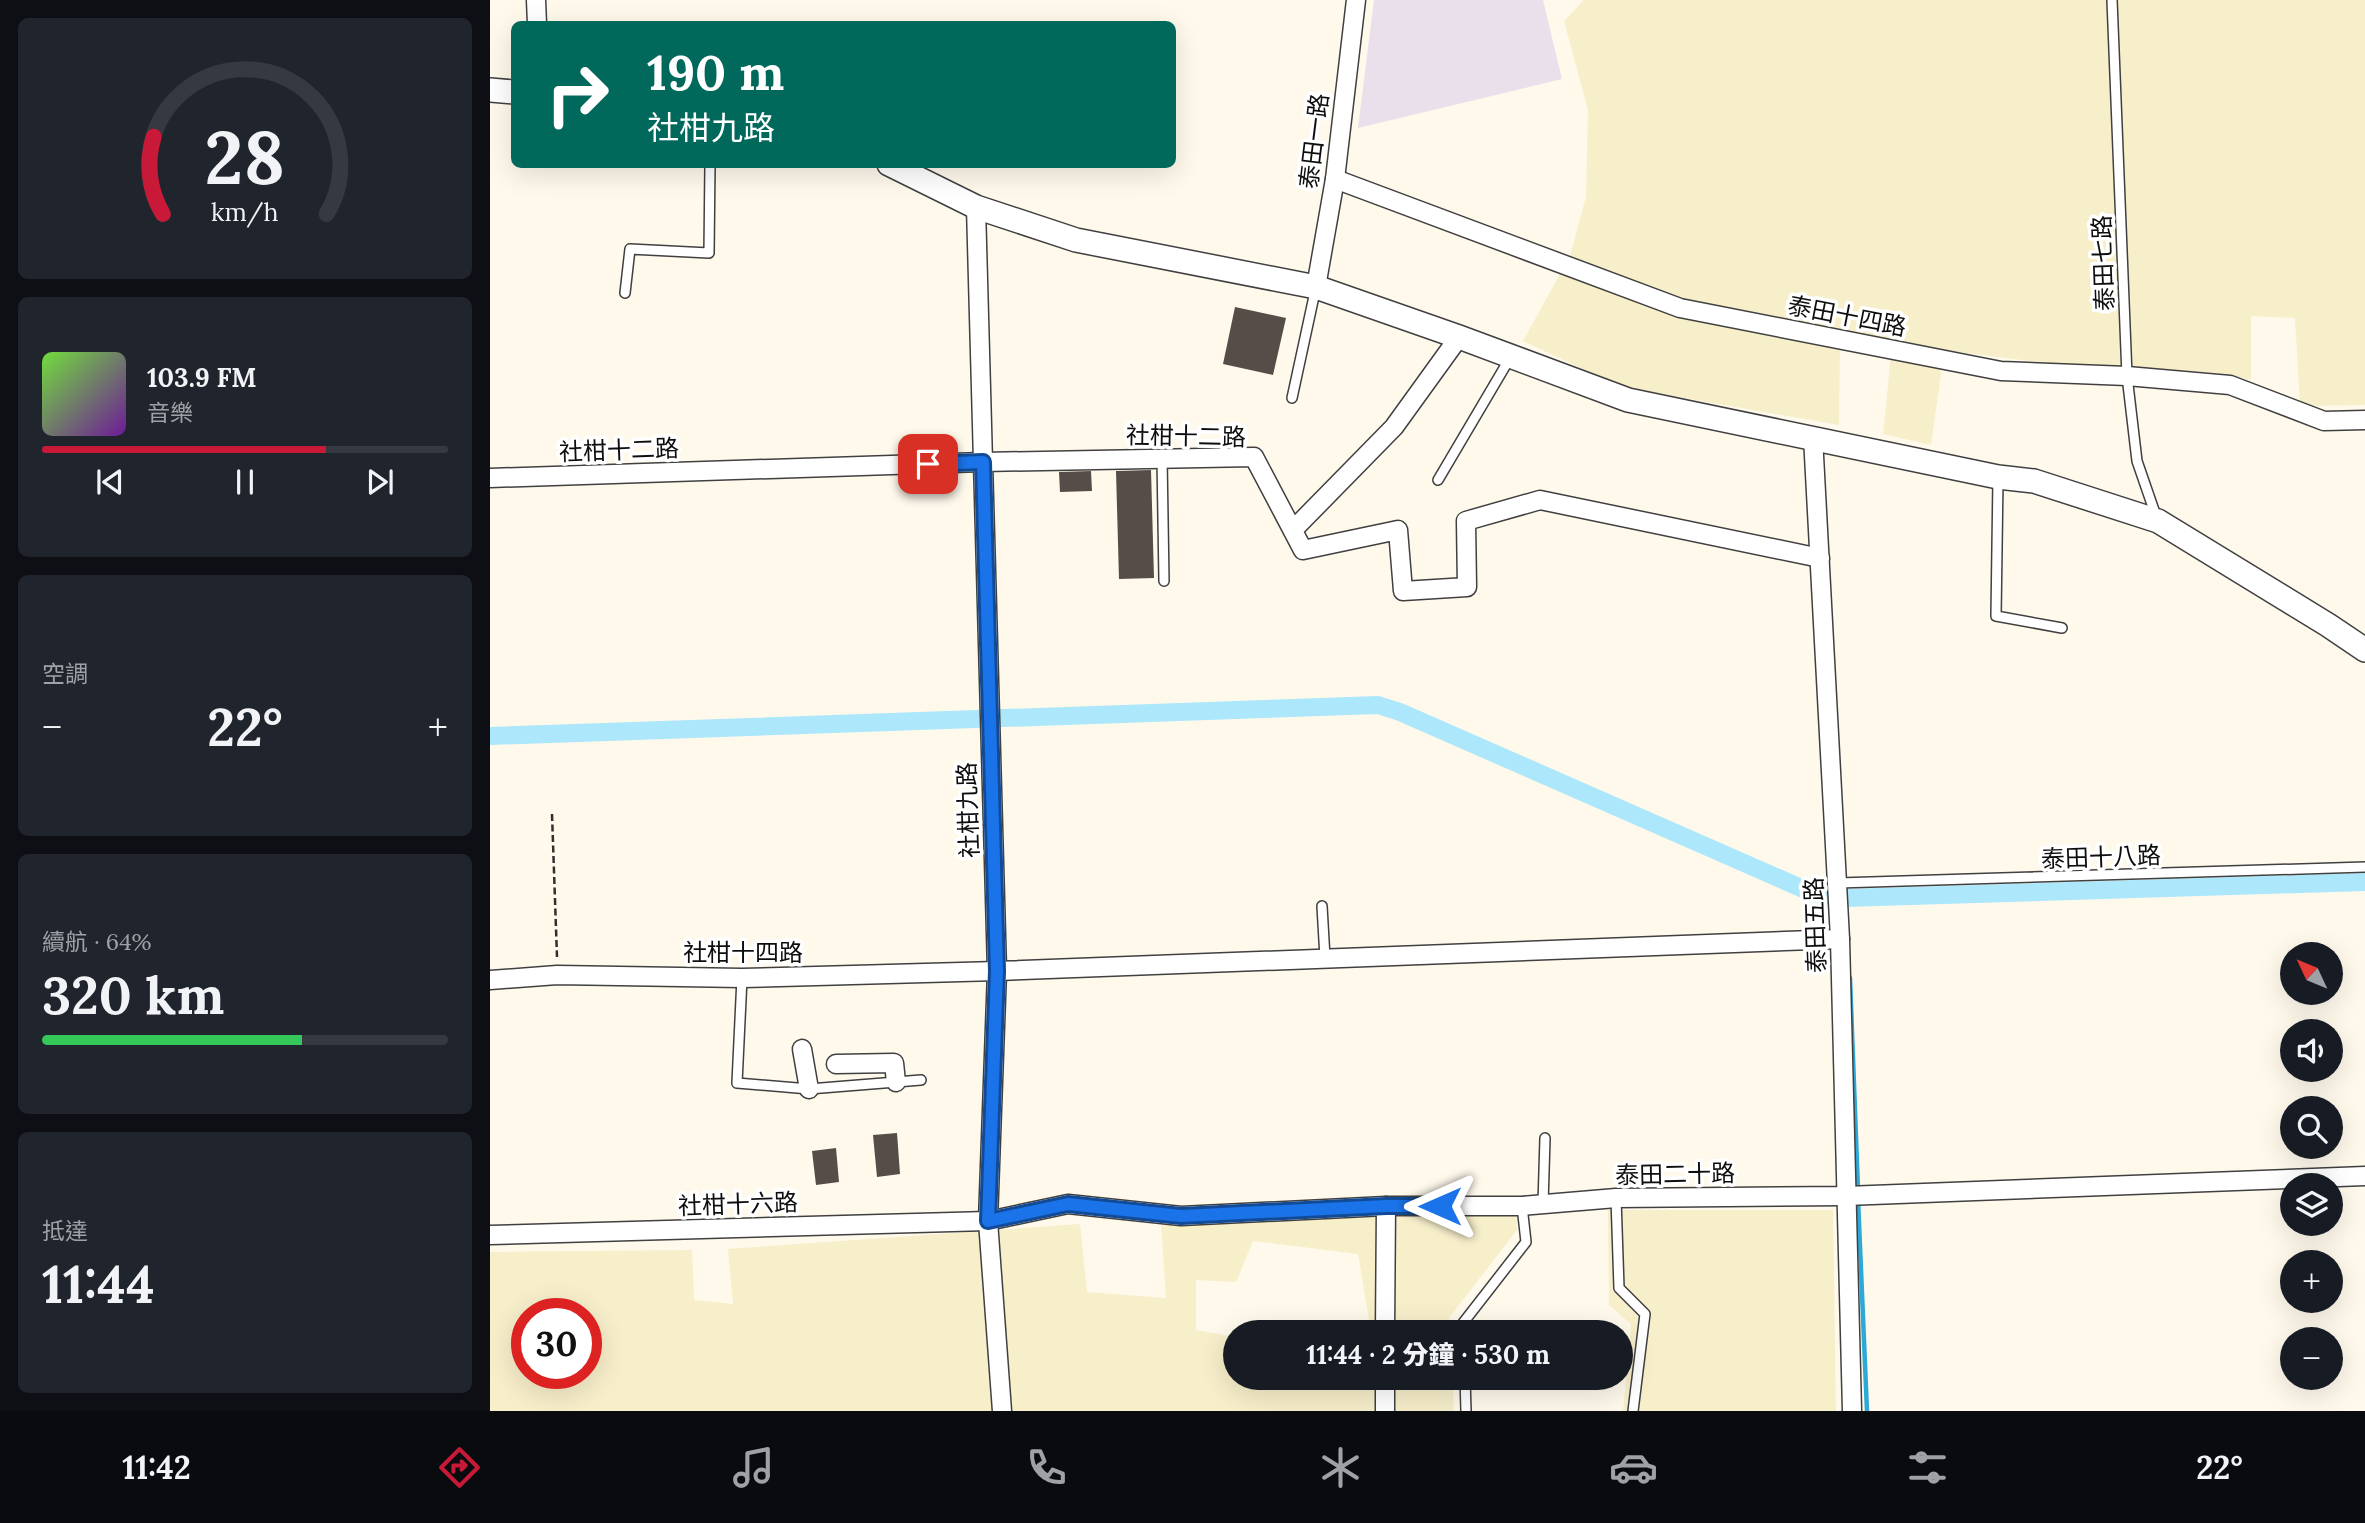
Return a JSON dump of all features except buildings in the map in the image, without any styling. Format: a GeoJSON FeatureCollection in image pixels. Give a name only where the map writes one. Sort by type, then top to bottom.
{"type":"FeatureCollection","features":[{"type":"Feature","properties":{"kind":"street"},"geometry":{"type":"LineString","coordinates":[[536,0],[537,21]]}},
{"type":"Feature","properties":{"kind":"street","name":"泰田一路"},"geometry":{"type":"LineString","coordinates":[[1316,287],[1335,180],[1356,0]]}},
{"type":"Feature","properties":{"kind":"street"},"geometry":{"type":"LineString","coordinates":[[490,90],[511,92]]}},
{"type":"Feature","properties":{"kind":"street"},"geometry":{"type":"LineString","coordinates":[[897,168],[976,207],[1076,240],[1316,287],[1628,400],[1998,477],[2034,481],[2158,521],[2365,650]]}},
{"type":"Feature","properties":{"kind":"street","name":"泰田十四路"},"geometry":{"type":"LineString","coordinates":[[1335,180],[1680,308],[2001,371],[2127,376],[2230,384],[2324,421],[2365,420]]}},
{"type":"Feature","properties":{"kind":"street","name":"社柑九路"},"geometry":{"type":"LineString","coordinates":[[976,207],[997,971],[988,1221],[1002,1411]]}},
{"type":"Feature","properties":{"kind":"street"},"geometry":{"type":"LineString","coordinates":[[1293,530],[1394,427],[1459,337]]}},
{"type":"Feature","properties":{"kind":"street","name":"泰田五路"},"geometry":{"type":"LineString","coordinates":[[1813,437],[1838,883],[1852,1411]]}},
{"type":"Feature","properties":{"kind":"street","name":"社柑十二路"},"geometry":{"type":"LineString","coordinates":[[490,478],[983,462],[1254,457],[1303,550],[1398,530],[1404,592],[1467,586],[1466,521],[1540,500],[1820,558]]}},
{"type":"Feature","properties":{"kind":"street","name":"社柑十四路"},"geometry":{"type":"LineString","coordinates":[[490,980],[557,975],[742,978],[997,971],[1840,939]]}},
{"type":"Feature","properties":{"kind":"street"},"geometry":{"type":"LineString","coordinates":[[802,1049],[809,1089]]}},
{"type":"Feature","properties":{"kind":"street"},"geometry":{"type":"LineString","coordinates":[[836,1064],[894,1063],[896,1082]]}},
{"type":"Feature","properties":{"kind":"street","name":"泰田二十路"},"geometry":{"type":"LineString","coordinates":[[988,1221],[1068,1204],[1181,1216],[1386,1206],[1522,1206],[1616,1198],[1846,1196],[2365,1176]]}},
{"type":"Feature","properties":{"kind":"street"},"geometry":{"type":"LineString","coordinates":[[1385,1320],[1386,1206]]}},
{"type":"Feature","properties":{"kind":"street","name":"社柑十六路"},"geometry":{"type":"LineString","coordinates":[[490,1235],[988,1221]]}},
{"type":"Feature","properties":{"kind":"street"},"geometry":{"type":"LineString","coordinates":[[1385,1390],[1385,1411]]}},
{"type":"Feature","properties":{"kind":"lane","name":"泰田七路"},"geometry":{"type":"LineString","coordinates":[[2112,0],[2127,376],[2137,461],[2158,521]]}},
{"type":"Feature","properties":{"kind":"lane"},"geometry":{"type":"LineString","coordinates":[[625,293],[630,250],[709,253],[710,168]]}},
{"type":"Feature","properties":{"kind":"lane"},"geometry":{"type":"LineString","coordinates":[[1292,398],[1316,287]]}},
{"type":"Feature","properties":{"kind":"lane"},"geometry":{"type":"LineString","coordinates":[[1438,480],[1511,356]]}},
{"type":"Feature","properties":{"kind":"lane"},"geometry":{"type":"LineString","coordinates":[[1162,458],[1164,581]]}},
{"type":"Feature","properties":{"kind":"lane"},"geometry":{"type":"LineString","coordinates":[[1998,477],[1996,617],[2062,628]]}},
{"type":"Feature","properties":{"kind":"lane","name":"泰田十八路"},"geometry":{"type":"LineString","coordinates":[[1838,883],[2365,866]]}},
{"type":"Feature","properties":{"kind":"lane"},"geometry":{"type":"LineString","coordinates":[[1322,906],[1325,958]]}},
{"type":"Feature","properties":{"kind":"lane"},"geometry":{"type":"LineString","coordinates":[[742,978],[737,1083],[809,1089],[921,1080]]}},
{"type":"Feature","properties":{"kind":"lane"},"geometry":{"type":"LineString","coordinates":[[1543,1204],[1545,1138]]}},
{"type":"Feature","properties":{"kind":"lane"},"geometry":{"type":"LineString","coordinates":[[1616,1198],[1619,1288],[1645,1314],[1633,1411]]}},
{"type":"Feature","properties":{"kind":"lane"},"geometry":{"type":"LineString","coordinates":[[1465,1320],[1526,1242],[1522,1206]]}},
{"type":"Feature","properties":{"kind":"lane"},"geometry":{"type":"LineString","coordinates":[[1465,1390],[1466,1411]]}},
{"type":"Feature","properties":{"kind":"path"},"geometry":{"type":"LineString","coordinates":[[552,814],[557,975]]}},
{"type":"Feature","properties":{"kind":"shaded area"},"geometry":{"type":"Polygon","coordinates":[[[1374,0],[1543,0],[1562,79],[1358,128],[1374,0]]]}},
{"type":"Feature","properties":{"kind":"shaded area"},"geometry":{"type":"Polygon","coordinates":[[[1584,0],[2365,0],[2365,405],[2300,406],[2295,318],[2251,316],[2251,380],[2217,373],[2054,364],[1949,351],[1942,367],[1931,445],[1883,434],[1891,356],[1840,347],[1839,425],[1621,387],[1523,341],[1570,256],[1586,197],[1588,110],[1564,21],[1584,0]]]}},
{"type":"Feature","properties":{"kind":"shaded area"},"geometry":{"type":"Polygon","coordinates":[[[1608,1210],[1833,1210],[1836,1411],[1623,1411],[1625,1390],[1633,1390],[1633,1320],[1626,1320],[1609,1305],[1608,1210]]]}},
{"type":"Feature","properties":{"kind":"shaded area"},"geometry":{"type":"Polygon","coordinates":[[[1516,1214],[1517,1230],[1449,1320],[1369,1320],[1358,1254],[1253,1241],[1236,1282],[1196,1280],[1196,1330],[1223,1335],[1223,1390],[1453,1390],[1454,1411],[490,1411],[490,1252],[692,1250],[694,1300],[733,1304],[728,1249],[1080,1224],[1087,1292],[1166,1298],[1161,1223],[1516,1214]]]}},
{"type":"Feature","properties":{"kind":"waterway"},"geometry":{"type":"LineString","coordinates":[[490,736],[1378,705],[1400,712],[1817,895],[1825,896]]}},
{"type":"Feature","properties":{"kind":"waterway"},"geometry":{"type":"LineString","coordinates":[[1845,898],[2365,882]]}},
{"type":"Feature","properties":{"kind":"waterway"},"geometry":{"type":"LineString","coordinates":[[1850,978],[1858,1190]]}},
{"type":"Feature","properties":{"kind":"waterway"},"geometry":{"type":"LineString","coordinates":[[1858,1199],[1867,1411]]}},
{"type":"Feature","properties":{"kind":"route"},"geometry":{"type":"LineString","coordinates":[[928,464],[983,462],[997,971],[988,1221],[1068,1204],[1181,1216],[1440,1206]]}}]}
